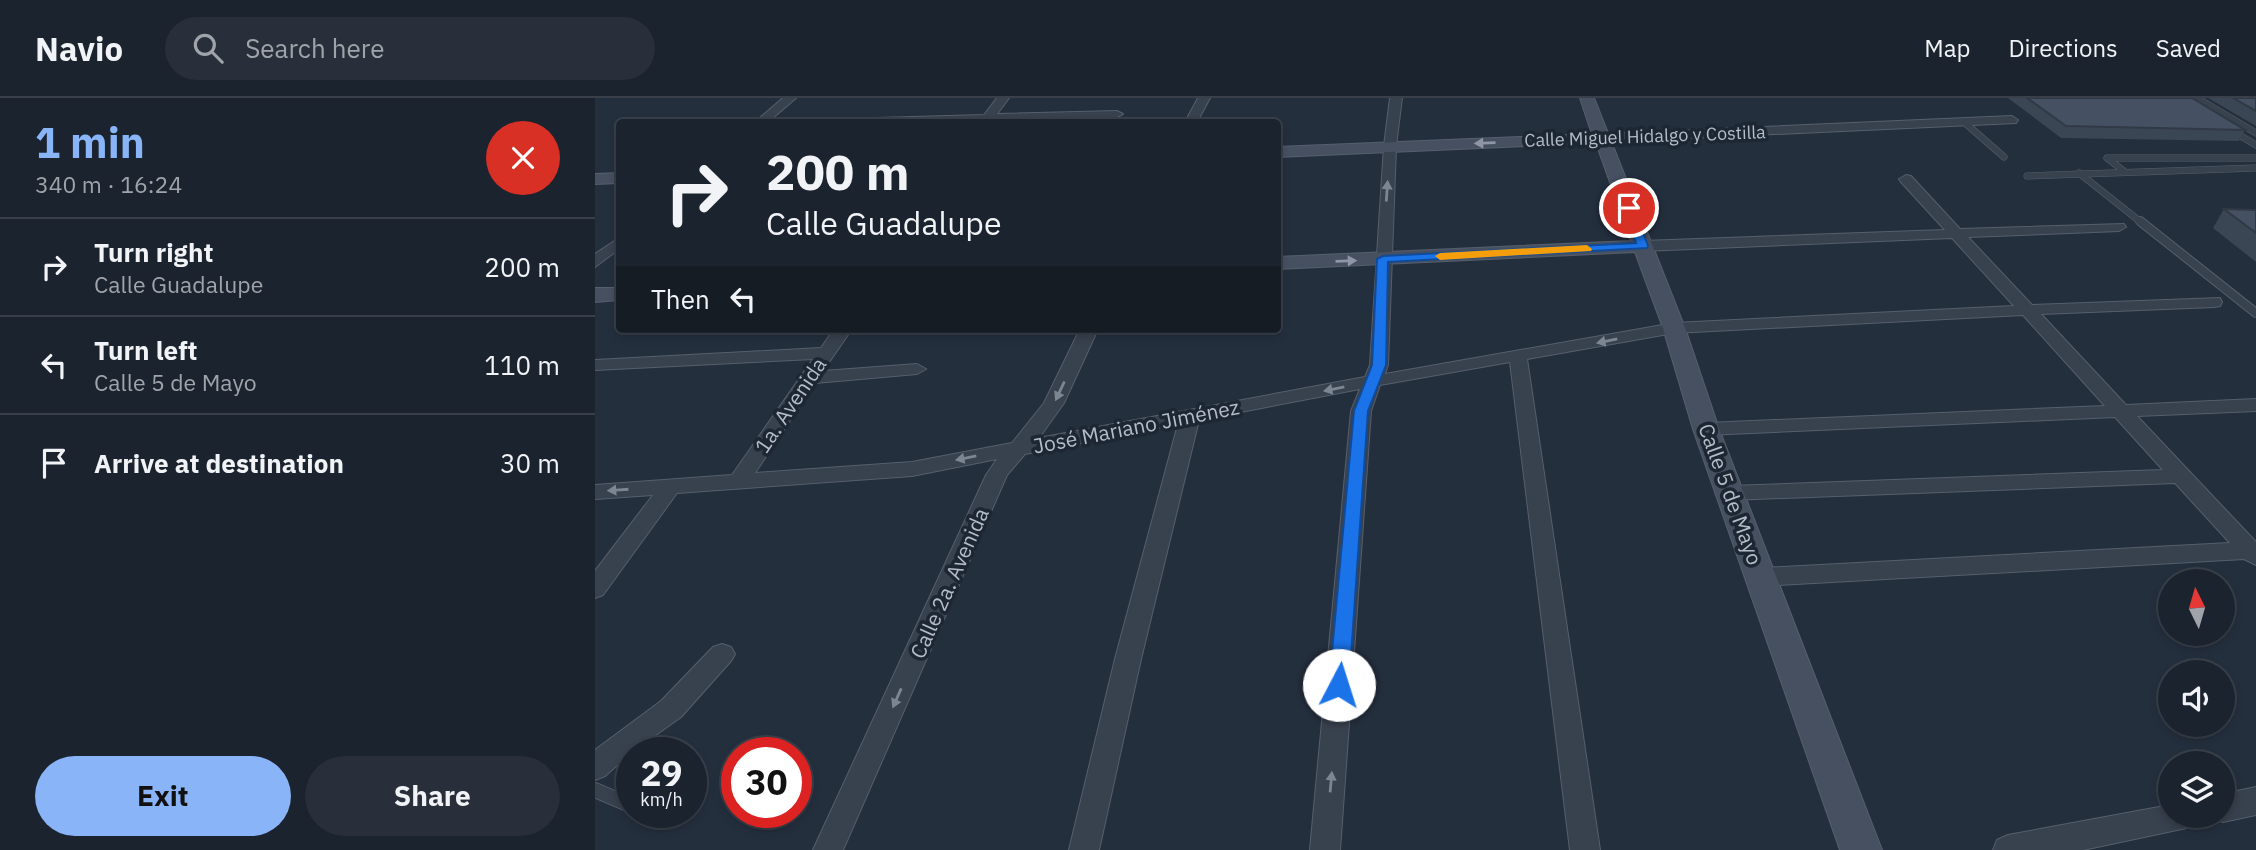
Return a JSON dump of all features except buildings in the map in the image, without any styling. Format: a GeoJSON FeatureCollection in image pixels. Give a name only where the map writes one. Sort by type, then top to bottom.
{"type":"FeatureCollection","features":[{"type":"Feature","properties":{"kind":"street"},"geometry":{"type":"LineString","coordinates":[[765,119],[790,98]]}},
{"type":"Feature","properties":{"kind":"street"},"geometry":{"type":"LineString","coordinates":[[987,119],[1003,98]]}},
{"type":"Feature","properties":{"kind":"street"},"geometry":{"type":"LineString","coordinates":[[1193,119],[1204,98]]}},
{"type":"Feature","properties":{"kind":"street"},"geometry":{"type":"LineString","coordinates":[[1325,850],[1361,411],[1374,381],[1381,348],[1383,259],[1390,146],[1396,98]]}},
{"type":"Feature","properties":{"kind":"street","name":"Calle 5 de Mayo"},"geometry":{"type":"LineString","coordinates":[[1587,98],[1674,328],[1706,429],[1860,850]]}},
{"type":"Feature","properties":{"kind":"street"},"geometry":{"type":"LineString","coordinates":[[1023,119],[1117,114]]}},
{"type":"Feature","properties":{"kind":"street","name":"Calle Miguel Hidalgo y Costilla"},"geometry":{"type":"LineString","coordinates":[[1281,152],[2012,120]]}},
{"type":"Feature","properties":{"kind":"street"},"geometry":{"type":"LineString","coordinates":[[595,179],[616,178]]}},
{"type":"Feature","properties":{"kind":"street"},"geometry":{"type":"LineString","coordinates":[[1906,179],[2179,476],[2254,553]]}},
{"type":"Feature","properties":{"kind":"street"},"geometry":{"type":"LineString","coordinates":[[1281,263],[2119,227]]}},
{"type":"Feature","properties":{"kind":"street"},"geometry":{"type":"LineString","coordinates":[[595,262],[616,244]]}},
{"type":"Feature","properties":{"kind":"street"},"geometry":{"type":"LineString","coordinates":[[595,295],[616,294]]}},
{"type":"Feature","properties":{"kind":"street","name":"José Mariano Jiménez"},"geometry":{"type":"LineString","coordinates":[[595,492],[912,469],[1374,381],[1518,358],[1674,328],[2214,302]]}},
{"type":"Feature","properties":{"kind":"street","name":"1a. Avenida"},"geometry":{"type":"LineString","coordinates":[[738,482],[840,333]]}},
{"type":"Feature","properties":{"kind":"street","name":"Calle 2a. Avenida"},"geometry":{"type":"LineString","coordinates":[[828,850],[997,475],[1038,427],[1052,406],[1087,333]]}},
{"type":"Feature","properties":{"kind":"street"},"geometry":{"type":"LineString","coordinates":[[595,365],[826,353]]}},
{"type":"Feature","properties":{"kind":"street"},"geometry":{"type":"LineString","coordinates":[[1518,358],[1585,850]]}},
{"type":"Feature","properties":{"kind":"street"},"geometry":{"type":"LineString","coordinates":[[809,378],[917,369]]}},
{"type":"Feature","properties":{"kind":"street"},"geometry":{"type":"LineString","coordinates":[[1706,429],[2256,405]]}},
{"type":"Feature","properties":{"kind":"street"},"geometry":{"type":"LineString","coordinates":[[1084,850],[1128,659],[1190,416]]}},
{"type":"Feature","properties":{"kind":"street"},"geometry":{"type":"LineString","coordinates":[[1730,493],[2179,476]]}},
{"type":"Feature","properties":{"kind":"street"},"geometry":{"type":"LineString","coordinates":[[595,589],[671,486]]}},
{"type":"Feature","properties":{"kind":"street"},"geometry":{"type":"LineString","coordinates":[[1762,577],[2254,553]]}},
{"type":"Feature","properties":{"kind":"street"},"geometry":{"type":"LineString","coordinates":[[595,768],[671,709],[722,654]]}},
{"type":"Feature","properties":{"kind":"street"},"geometry":{"type":"LineString","coordinates":[[2235,805],[2256,801]]}},
{"type":"Feature","properties":{"kind":"street"},"geometry":{"type":"LineString","coordinates":[[2008,850],[2158,821]]}},
{"type":"Feature","properties":{"kind":"lane"},"geometry":{"type":"LineString","coordinates":[[2197,98],[2256,133]]}},
{"type":"Feature","properties":{"kind":"lane"},"geometry":{"type":"LineString","coordinates":[[1964,122],[2004,157]]}},
{"type":"Feature","properties":{"kind":"lane"},"geometry":{"type":"LineString","coordinates":[[2223,125],[2256,145]]}},
{"type":"Feature","properties":{"kind":"lane"},"geometry":{"type":"LineString","coordinates":[[2125,172],[2107,158],[2256,158]]}},
{"type":"Feature","properties":{"kind":"lane"},"geometry":{"type":"LineString","coordinates":[[2027,177],[2256,167]]}},
{"type":"Feature","properties":{"kind":"lane"},"geometry":{"type":"LineString","coordinates":[[2079,173],[2256,313]]}},
{"type":"Feature","properties":{"kind":"lane"},"geometry":{"type":"LineString","coordinates":[[595,790],[616,799]]}},
{"type":"Feature","properties":{"kind":"slow traffic"},"geometry":{"type":"LineString","coordinates":[[1440,256],[1587,249]]}},
{"type":"Feature","properties":{"kind":"route"},"geometry":{"type":"LineString","coordinates":[[1339,685],[1361,411],[1374,381],[1381,348],[1383,259],[1643,246],[1629,208]]}}]}
